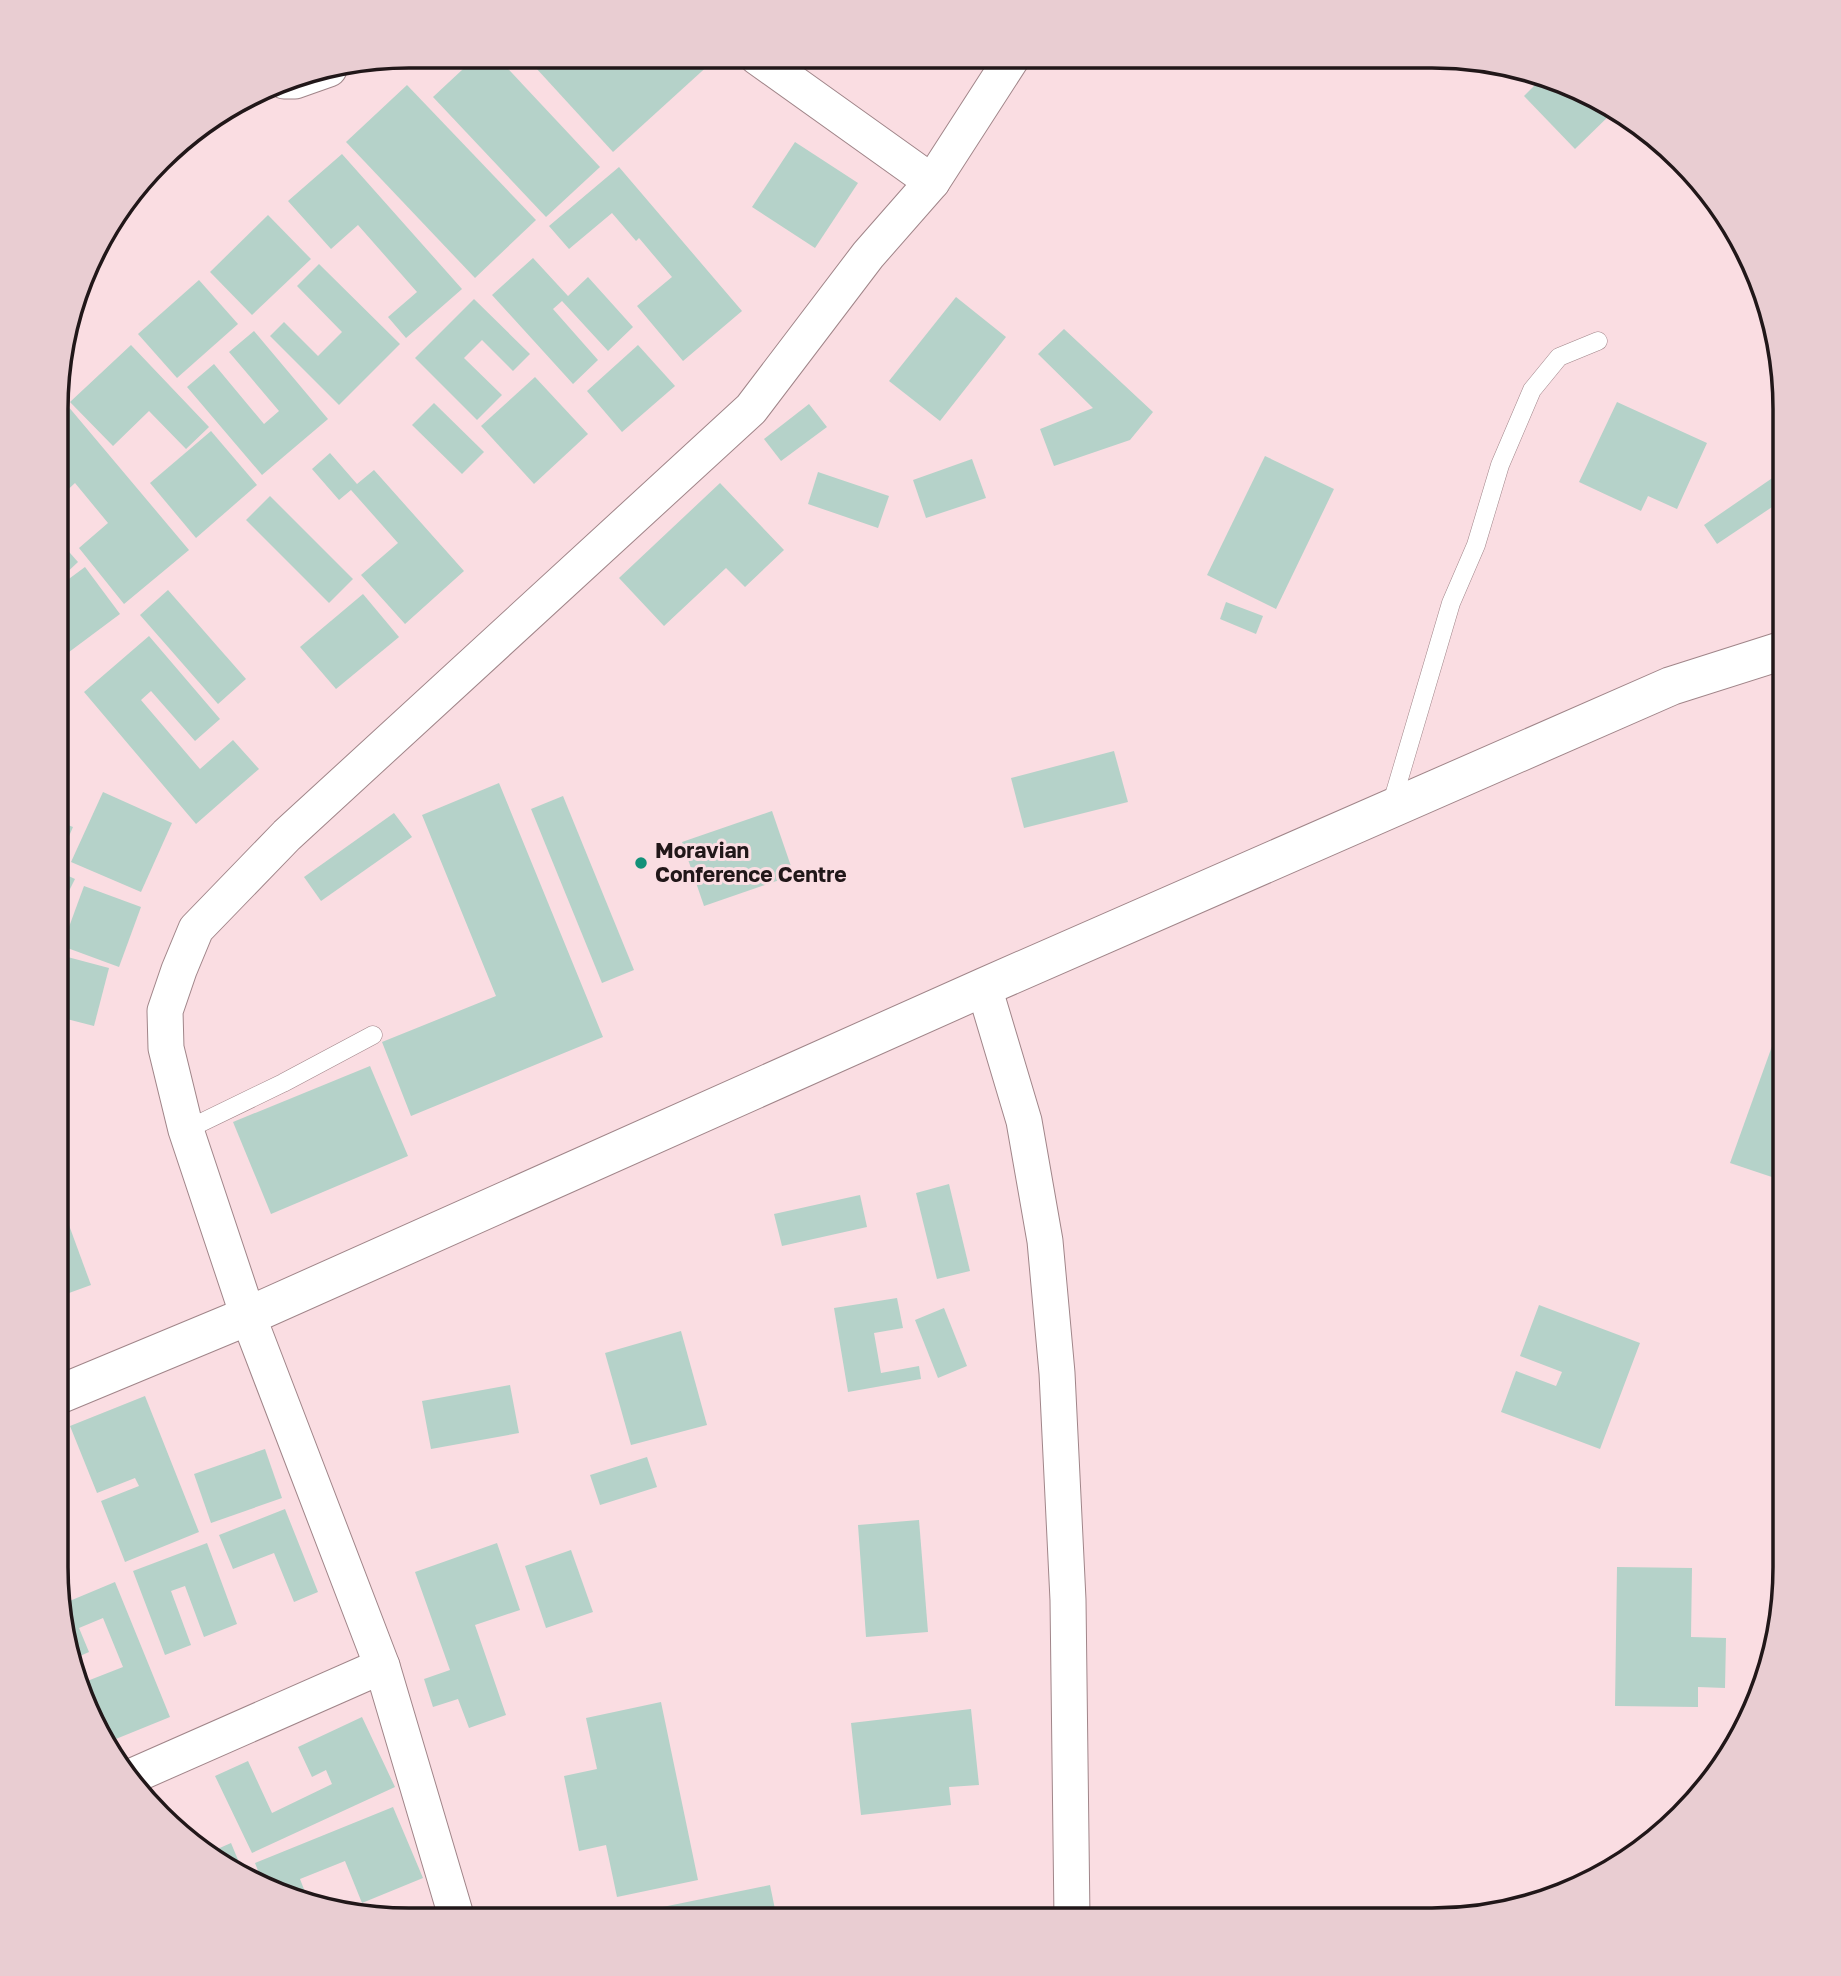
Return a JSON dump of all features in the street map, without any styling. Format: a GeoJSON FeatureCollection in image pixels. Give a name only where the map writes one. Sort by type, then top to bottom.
{"type":"FeatureCollection","features":[{"type":"Feature","properties":{"kind":"street"},"geometry":{"type":"LineString","coordinates":[[772,68],[932,182]]}},
{"type":"Feature","properties":{"kind":"street"},"geometry":{"type":"LineString","coordinates":[[454,1908],[382,1666],[248,1316],[186,1130],[166,1048],[165,1011],[196,929],[287,835],[751,409],[868,255],[932,182],[1006,68]]}},
{"type":"Feature","properties":{"kind":"street"},"geometry":{"type":"LineString","coordinates":[[68,1391],[248,1316],[984,987],[1671,686],[1773,654]]}},
{"type":"Feature","properties":{"kind":"street"},"geometry":{"type":"LineString","coordinates":[[984,987],[1024,1121],[1045,1241],[1057,1373],[1068,1586],[1072,1908]]}},
{"type":"Feature","properties":{"kind":"street"},"geometry":{"type":"LineString","coordinates":[[139,1773],[382,1666]]}},
{"type":"Feature","properties":{"kind":"lane"},"geometry":{"type":"LineString","coordinates":[[1390,810],[1451,603],[1476,545],[1500,464],[1532,390],[1559,356],[1598,341]]}},
{"type":"Feature","properties":{"kind":"lane"},"geometry":{"type":"LineString","coordinates":[[186,1130],[373,1035]]}},
{"type":"Feature","properties":{"kind":"building"},"geometry":{"type":"Polygon","coordinates":[[[464,68],[507,68],[600,167],[546,217],[433,97],[464,68]]]}},
{"type":"Feature","properties":{"kind":"building"},"geometry":{"type":"Polygon","coordinates":[[[536,68],[705,68],[613,152],[536,68]]]}},
{"type":"Feature","properties":{"kind":"building"},"geometry":{"type":"Polygon","coordinates":[[[1536,84],[1583,103],[1607,117],[1575,149],[1524,96],[1536,84]]]}},
{"type":"Feature","properties":{"kind":"building"},"geometry":{"type":"Polygon","coordinates":[[[407,85],[536,220],[475,278],[346,142],[407,85]]]}},
{"type":"Feature","properties":{"kind":"building"},"geometry":{"type":"Polygon","coordinates":[[[795,142],[858,183],[815,248],[752,207],[795,142]]]}},
{"type":"Feature","properties":{"kind":"building"},"geometry":{"type":"Polygon","coordinates":[[[342,154],[462,289],[406,338],[388,317],[417,292],[358,225],[331,249],[288,201],[342,154]]]}},
{"type":"Feature","properties":{"kind":"building"},"geometry":{"type":"Polygon","coordinates":[[[619,167],[742,311],[683,361],[637,306],[672,277],[639,238],[636,241],[612,213],[569,249],[549,226],[619,167]]]}},
{"type":"Feature","properties":{"kind":"building"},"geometry":{"type":"Polygon","coordinates":[[[268,215],[311,259],[252,315],[210,272],[268,215]]]}},
{"type":"Feature","properties":{"kind":"building"},"geometry":{"type":"Polygon","coordinates":[[[533,258],[568,296],[588,277],[633,327],[608,351],[562,301],[553,309],[598,360],[573,384],[492,295],[533,258]]]}},
{"type":"Feature","properties":{"kind":"building"},"geometry":{"type":"Polygon","coordinates":[[[319,264],[400,344],[339,405],[270,336],[284,322],[318,356],[342,332],[297,286],[319,264]]]}},
{"type":"Feature","properties":{"kind":"building"},"geometry":{"type":"Polygon","coordinates":[[[199,280],[238,324],[177,378],[138,334],[199,280]]]}},
{"type":"Feature","properties":{"kind":"building"},"geometry":{"type":"Polygon","coordinates":[[[956,297],[1006,337],[940,421],[889,381],[956,297]]]}},
{"type":"Feature","properties":{"kind":"building"},"geometry":{"type":"Polygon","coordinates":[[[474,299],[530,354],[513,371],[482,340],[464,358],[502,395],[477,420],[415,358],[474,299]]]}},
{"type":"Feature","properties":{"kind":"building"},"geometry":{"type":"Polygon","coordinates":[[[1064,329],[1153,412],[1130,440],[1054,466],[1040,429],[1093,408],[1038,354],[1064,329]]]}},
{"type":"Feature","properties":{"kind":"building"},"geometry":{"type":"Polygon","coordinates":[[[254,331],[328,419],[262,475],[187,387],[214,364],[264,424],[279,411],[229,352],[254,331]]]}},
{"type":"Feature","properties":{"kind":"building"},"geometry":{"type":"Polygon","coordinates":[[[131,345],[209,427],[186,449],[149,411],[113,446],[70,402],[131,345]]]}},
{"type":"Feature","properties":{"kind":"building"},"geometry":{"type":"Polygon","coordinates":[[[638,345],[675,386],[622,432],[587,391],[638,345]]]}},
{"type":"Feature","properties":{"kind":"building"},"geometry":{"type":"Polygon","coordinates":[[[535,377],[588,434],[534,484],[481,426],[535,377]]]}},
{"type":"Feature","properties":{"kind":"building"},"geometry":{"type":"Polygon","coordinates":[[[1617,402],[1707,443],[1677,509],[1648,496],[1641,511],[1579,482],[1617,402]]]}},
{"type":"Feature","properties":{"kind":"building"},"geometry":{"type":"Polygon","coordinates":[[[434,403],[484,452],[462,474],[412,425],[434,403]]]}},
{"type":"Feature","properties":{"kind":"building"},"geometry":{"type":"Polygon","coordinates":[[[809,404],[827,427],[781,461],[764,439],[809,404]]]}},
{"type":"Feature","properties":{"kind":"building"},"geometry":{"type":"Polygon","coordinates":[[[68,406],[189,550],[124,604],[79,548],[108,523],[75,483],[68,489],[68,406]]]}},
{"type":"Feature","properties":{"kind":"building"},"geometry":{"type":"Polygon","coordinates":[[[211,431],[257,485],[196,538],[150,483],[211,431]]]}},
{"type":"Feature","properties":{"kind":"building"},"geometry":{"type":"Polygon","coordinates":[[[330,453],[357,484],[374,470],[464,571],[405,624],[361,575],[398,543],[351,490],[339,500],[312,469],[330,453]]]}},
{"type":"Feature","properties":{"kind":"building"},"geometry":{"type":"Polygon","coordinates":[[[1265,456],[1334,489],[1276,609],[1207,575],[1265,456]]]}},
{"type":"Feature","properties":{"kind":"building"},"geometry":{"type":"Polygon","coordinates":[[[972,459],[986,498],[926,518],[913,480],[972,459]]]}},
{"type":"Feature","properties":{"kind":"building"},"geometry":{"type":"Polygon","coordinates":[[[818,472],[889,496],[878,528],[808,504],[818,472]]]}},
{"type":"Feature","properties":{"kind":"building"},"geometry":{"type":"Polygon","coordinates":[[[1773,478],[1773,506],[1717,544],[1704,525],[1773,478]]]}},
{"type":"Feature","properties":{"kind":"building"},"geometry":{"type":"Polygon","coordinates":[[[720,483],[784,550],[745,587],[726,568],[664,626],[619,578],[720,483]]]}},
{"type":"Feature","properties":{"kind":"building"},"geometry":{"type":"Polygon","coordinates":[[[270,496],[353,579],[329,603],[246,520],[270,496]]]}},
{"type":"Feature","properties":{"kind":"building"},"geometry":{"type":"Polygon","coordinates":[[[68,551],[78,562],[68,571],[68,551]]]}},
{"type":"Feature","properties":{"kind":"building"},"geometry":{"type":"Polygon","coordinates":[[[85,567],[120,614],[68,653],[68,580],[85,567]]]}},
{"type":"Feature","properties":{"kind":"building"},"geometry":{"type":"Polygon","coordinates":[[[168,590],[246,679],[218,704],[140,615],[168,590]]]}},
{"type":"Feature","properties":{"kind":"building"},"geometry":{"type":"Polygon","coordinates":[[[363,594],[399,637],[336,689],[300,647],[363,594]]]}},
{"type":"Feature","properties":{"kind":"building"},"geometry":{"type":"Polygon","coordinates":[[[1226,602],[1263,616],[1256,634],[1220,619],[1226,602]]]}},
{"type":"Feature","properties":{"kind":"building"},"geometry":{"type":"Polygon","coordinates":[[[149,636],[220,719],[195,741],[151,691],[141,700],[200,769],[233,740],[259,769],[196,824],[84,692],[149,636]]]}},
{"type":"Feature","properties":{"kind":"building"},"geometry":{"type":"Polygon","coordinates":[[[1114,751],[1128,802],[1024,828],[1011,778],[1114,751]]]}},
{"type":"Feature","properties":{"kind":"building"},"geometry":{"type":"Polygon","coordinates":[[[499,783],[603,1037],[411,1116],[382,1042],[496,996],[422,815],[499,783]]]}},
{"type":"Feature","properties":{"kind":"building"},"geometry":{"type":"Polygon","coordinates":[[[103,792],[172,823],[141,892],[71,862],[103,792]]]}},
{"type":"Feature","properties":{"kind":"building"},"geometry":{"type":"Polygon","coordinates":[[[563,796],[634,970],[602,983],[531,809],[563,796]]]}},
{"type":"Feature","properties":{"kind":"building"},"geometry":{"type":"Polygon","coordinates":[[[772,811],[794,875],[704,906],[682,842],[772,811]]]}},
{"type":"Feature","properties":{"kind":"building"},"geometry":{"type":"Polygon","coordinates":[[[394,813],[412,837],[321,901],[304,877],[394,813]]]}},
{"type":"Feature","properties":{"kind":"building"},"geometry":{"type":"Polygon","coordinates":[[[68,825],[73,827],[68,839],[68,825]]]}},
{"type":"Feature","properties":{"kind":"building"},"geometry":{"type":"Polygon","coordinates":[[[68,876],[75,879],[68,893],[68,876]]]}},
{"type":"Feature","properties":{"kind":"building"},"geometry":{"type":"Polygon","coordinates":[[[84,886],[141,907],[119,967],[68,948],[68,930],[84,886]]]}},
{"type":"Feature","properties":{"kind":"building"},"geometry":{"type":"Polygon","coordinates":[[[68,957],[109,968],[94,1026],[68,1019],[68,957]]]}},
{"type":"Feature","properties":{"kind":"building"},"geometry":{"type":"Polygon","coordinates":[[[1773,1044],[1773,1177],[1730,1163],[1773,1044]]]}},
{"type":"Feature","properties":{"kind":"building"},"geometry":{"type":"Polygon","coordinates":[[[370,1066],[408,1156],[271,1214],[233,1122],[370,1066]]]}},
{"type":"Feature","properties":{"kind":"building"},"geometry":{"type":"Polygon","coordinates":[[[949,1184],[970,1271],[937,1279],[916,1193],[949,1184]]]}},
{"type":"Feature","properties":{"kind":"building"},"geometry":{"type":"Polygon","coordinates":[[[860,1195],[867,1227],[782,1246],[774,1214],[860,1195]]]}},
{"type":"Feature","properties":{"kind":"building"},"geometry":{"type":"Polygon","coordinates":[[[68,1222],[91,1285],[68,1293],[68,1222]]]}},
{"type":"Feature","properties":{"kind":"building"},"geometry":{"type":"Polygon","coordinates":[[[897,1298],[903,1328],[874,1333],[881,1373],[919,1366],[921,1379],[848,1392],[834,1308],[897,1298]]]}},
{"type":"Feature","properties":{"kind":"building"},"geometry":{"type":"Polygon","coordinates":[[[1539,1305],[1640,1343],[1600,1449],[1501,1412],[1516,1371],[1556,1386],[1562,1372],[1520,1356],[1539,1305]]]}},
{"type":"Feature","properties":{"kind":"building"},"geometry":{"type":"Polygon","coordinates":[[[944,1308],[967,1366],[938,1378],[915,1320],[944,1308]]]}},
{"type":"Feature","properties":{"kind":"building"},"geometry":{"type":"Polygon","coordinates":[[[681,1331],[707,1425],[631,1445],[605,1353],[681,1331]]]}},
{"type":"Feature","properties":{"kind":"building"},"geometry":{"type":"Polygon","coordinates":[[[510,1385],[519,1433],[431,1449],[422,1401],[510,1385]]]}},
{"type":"Feature","properties":{"kind":"building"},"geometry":{"type":"Polygon","coordinates":[[[145,1396],[199,1532],[125,1562],[101,1501],[139,1486],[135,1478],[97,1493],[70,1426],[145,1396]]]}},
{"type":"Feature","properties":{"kind":"building"},"geometry":{"type":"Polygon","coordinates":[[[265,1449],[282,1498],[211,1523],[194,1474],[265,1449]]]}},
{"type":"Feature","properties":{"kind":"building"},"geometry":{"type":"Polygon","coordinates":[[[647,1457],[657,1487],[600,1505],[590,1475],[647,1457]]]}},
{"type":"Feature","properties":{"kind":"building"},"geometry":{"type":"Polygon","coordinates":[[[285,1509],[318,1592],[294,1602],[274,1553],[233,1569],[219,1535],[285,1509]]]}},
{"type":"Feature","properties":{"kind":"building"},"geometry":{"type":"Polygon","coordinates":[[[919,1520],[928,1632],[866,1637],[858,1525],[919,1520]]]}},
{"type":"Feature","properties":{"kind":"building"},"geometry":{"type":"Polygon","coordinates":[[[207,1543],[237,1624],[204,1637],[185,1586],[171,1591],[191,1645],[165,1655],[133,1571],[207,1543]]]}},
{"type":"Feature","properties":{"kind":"building"},"geometry":{"type":"Polygon","coordinates":[[[497,1543],[520,1610],[475,1625],[506,1715],[469,1728],[458,1699],[433,1707],[424,1679],[450,1670],[415,1572],[497,1543]]]}},
{"type":"Feature","properties":{"kind":"building"},"geometry":{"type":"Polygon","coordinates":[[[571,1550],[593,1612],[546,1628],[525,1566],[571,1550]]]}},
{"type":"Feature","properties":{"kind":"building"},"geometry":{"type":"Polygon","coordinates":[[[1617,1567],[1692,1568],[1691,1637],[1726,1638],[1725,1688],[1698,1687],[1698,1707],[1615,1706],[1617,1567]]]}},
{"type":"Feature","properties":{"kind":"building"},"geometry":{"type":"Polygon","coordinates":[[[115,1582],[170,1717],[115,1739],[103,1718],[88,1681],[123,1667],[103,1618],[79,1628],[89,1652],[80,1656],[70,1601],[115,1582]]]}},
{"type":"Feature","properties":{"kind":"building"},"geometry":{"type":"Polygon","coordinates":[[[661,1702],[698,1880],[617,1897],[606,1845],[579,1851],[564,1776],[597,1769],[586,1718],[661,1702]]]}},
{"type":"Feature","properties":{"kind":"building"},"geometry":{"type":"Polygon","coordinates":[[[971,1709],[979,1785],[949,1787],[951,1805],[861,1815],[851,1723],[971,1709]]]}},
{"type":"Feature","properties":{"kind":"building"},"geometry":{"type":"Polygon","coordinates":[[[362,1717],[395,1787],[252,1853],[215,1776],[248,1761],[272,1813],[332,1784],[326,1770],[312,1777],[298,1747],[362,1717]]]}},
{"type":"Feature","properties":{"kind":"building"},"geometry":{"type":"Polygon","coordinates":[[[393,1807],[423,1878],[362,1903],[345,1861],[300,1879],[305,1891],[259,1873],[255,1863],[393,1807]]]}},
{"type":"Feature","properties":{"kind":"building"},"geometry":{"type":"Polygon","coordinates":[[[231,1843],[239,1862],[220,1850],[218,1849],[231,1843]]]}},
{"type":"Feature","properties":{"kind":"building"},"geometry":{"type":"Polygon","coordinates":[[[770,1885],[775,1908],[658,1908],[770,1885]]]}},
{"type":"Feature","properties":{"kind":"place","name":"Moravian Conference Centre"},"geometry":{"type":"Point","coordinates":[641,863]}}]}
